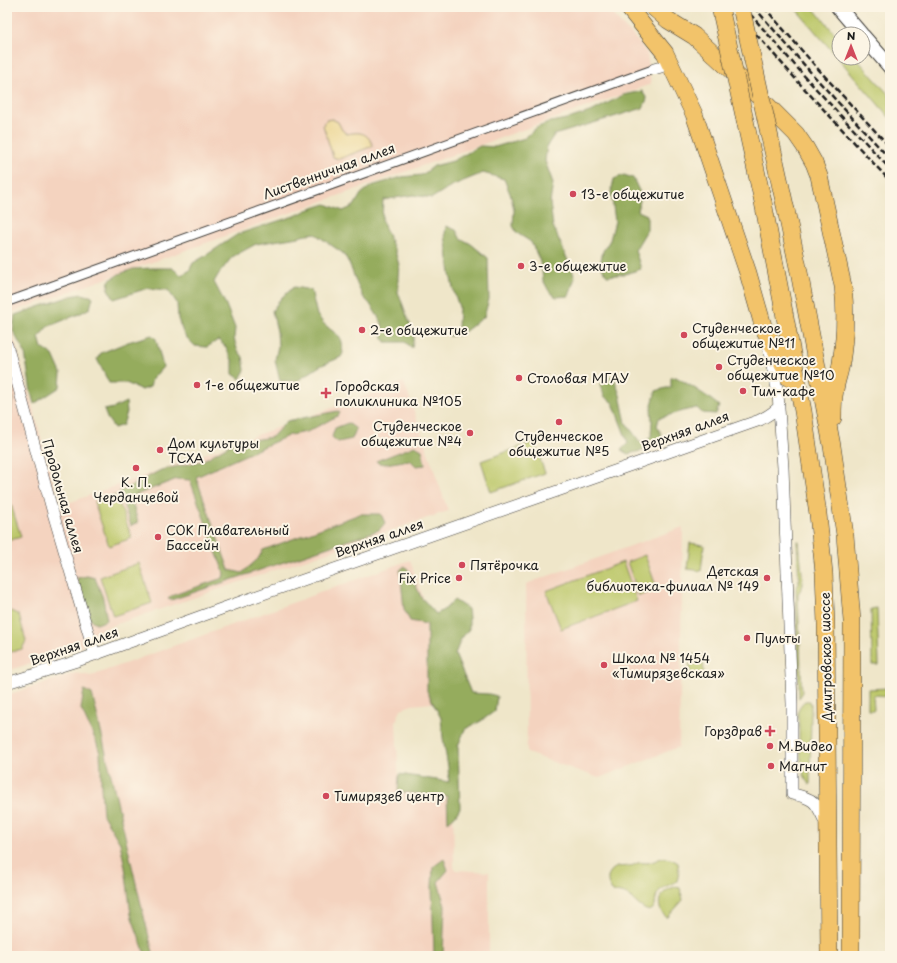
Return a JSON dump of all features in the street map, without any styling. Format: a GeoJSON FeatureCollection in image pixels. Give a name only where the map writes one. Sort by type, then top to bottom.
{"type":"FeatureCollection","features":[{"type":"Feature","properties":{"kind":"main road"},"geometry":{"type":"LineString","coordinates":[[628,7],[665,53],[694,114],[748,273],[764,329],[780,357],[803,411]]}},
{"type":"Feature","properties":{"kind":"main road"},"geometry":{"type":"LineString","coordinates":[[653,7],[668,20],[694,36],[747,85],[796,134],[814,163],[822,190],[843,286],[845,303],[841,364],[835,389],[832,446]]}},
{"type":"Feature","properties":{"kind":"main road","name":"Дмитровское шоссе"},"geometry":{"type":"LineString","coordinates":[[720,7],[763,202],[803,411],[818,514],[824,573],[826,624],[829,956]]}},
{"type":"Feature","properties":{"kind":"main road"},"geometry":{"type":"LineString","coordinates":[[741,7],[786,210],[832,446]]}},
{"type":"Feature","properties":{"kind":"main road","name":"Дмитровское шоссе"},"geometry":{"type":"LineString","coordinates":[[832,446],[845,535],[852,621],[851,956]]}},
{"type":"Feature","properties":{"kind":"street"},"geometry":{"type":"LineString","coordinates":[[838,7],[854,26]]}},
{"type":"Feature","properties":{"kind":"street"},"geometry":{"type":"LineString","coordinates":[[871,45],[890,67]]}},
{"type":"Feature","properties":{"kind":"street"},"geometry":{"type":"LineString","coordinates":[[875,50],[890,58]]}},
{"type":"Feature","properties":{"kind":"street","name":"Лиственничная аллея"},"geometry":{"type":"LineString","coordinates":[[7,302],[658,68]]}},
{"type":"Feature","properties":{"kind":"street"},"geometry":{"type":"LineString","coordinates":[[764,329],[778,393],[779,406],[792,704],[792,794],[805,796],[812,800],[819,808],[827,828]]}},
{"type":"Feature","properties":{"kind":"street","name":"Продольная аллея"},"geometry":{"type":"LineString","coordinates":[[7,345],[94,655]]}},
{"type":"Feature","properties":{"kind":"street","name":"Верхняя аллея"},"geometry":{"type":"LineString","coordinates":[[7,683],[77,661],[253,597],[760,420],[773,412],[779,406]]}},
{"type":"Feature","properties":{"kind":"street"},"geometry":{"type":"LineString","coordinates":[[760,420],[769,419],[780,425]]}},
{"type":"Feature","properties":{"kind":"shaded area"},"geometry":{"type":"Polygon","coordinates":[[[7,7],[605,7],[635,38],[647,53],[651,84],[7,314],[7,7]]]}},
{"type":"Feature","properties":{"kind":"shaded area"},"geometry":{"type":"Polygon","coordinates":[[[7,314],[60,506],[404,382],[448,511],[99,630],[81,647],[7,671],[7,314]]]}},
{"type":"Feature","properties":{"kind":"shaded area","name":"Школа № 1454 «Тимирязевская»"},"geometry":{"type":"Polygon","coordinates":[[[683,527],[679,747],[599,778],[527,753],[526,584],[683,527]]]}},
{"type":"Feature","properties":{"kind":"shaded area"},"geometry":{"type":"Polygon","coordinates":[[[410,560],[454,688],[442,702],[412,705],[401,709],[396,721],[399,790],[453,790],[454,868],[457,870],[489,872],[489,956],[7,956],[7,695],[76,673],[91,676],[410,560]]]}},
{"type":"Feature","properties":{"kind":"green space"},"geometry":{"type":"Polygon","coordinates":[[[794,7],[812,7],[831,29],[831,50],[794,7]]]}},
{"type":"Feature","properties":{"kind":"green space"},"geometry":{"type":"Polygon","coordinates":[[[845,66],[863,66],[890,96],[890,118],[845,66]]]}},
{"type":"Feature","properties":{"kind":"green space"},"geometry":{"type":"Polygon","coordinates":[[[642,91],[647,99],[643,108],[554,135],[547,146],[545,161],[553,183],[550,203],[553,226],[575,277],[569,296],[556,297],[549,291],[543,280],[539,259],[531,242],[517,233],[513,226],[514,210],[511,196],[504,179],[483,173],[451,186],[432,198],[413,195],[383,200],[382,221],[395,251],[399,265],[398,292],[414,335],[412,348],[405,342],[385,342],[383,338],[382,323],[370,304],[363,297],[344,254],[314,233],[256,244],[232,257],[214,282],[226,305],[235,328],[234,338],[237,349],[243,357],[245,370],[240,379],[233,374],[233,362],[226,347],[218,340],[207,347],[195,346],[184,335],[178,319],[177,303],[168,290],[148,288],[114,299],[108,289],[109,281],[119,274],[133,269],[172,268],[181,275],[189,271],[193,263],[238,234],[326,204],[343,211],[354,206],[361,194],[371,186],[402,177],[422,175],[434,166],[453,161],[480,146],[495,147],[525,138],[536,128],[551,122],[593,111],[623,95],[642,91]]]}},
{"type":"Feature","properties":{"kind":"green space"},"geometry":{"type":"Polygon","coordinates":[[[624,175],[633,178],[641,195],[638,211],[647,215],[647,230],[635,250],[641,269],[625,274],[607,276],[600,265],[603,251],[610,240],[615,221],[611,192],[614,179],[624,175]]]}},
{"type":"Feature","properties":{"kind":"green space"},"geometry":{"type":"Polygon","coordinates":[[[446,226],[456,230],[460,238],[471,244],[488,258],[489,299],[484,317],[460,335],[449,336],[458,328],[459,307],[450,274],[445,234],[446,226]]]}},
{"type":"Feature","properties":{"kind":"green space"},"geometry":{"type":"Polygon","coordinates":[[[294,287],[311,290],[317,315],[324,324],[340,337],[343,353],[341,357],[320,366],[297,381],[280,381],[275,360],[278,346],[277,331],[272,311],[281,298],[294,287]]]}},
{"type":"Feature","properties":{"kind":"green space"},"geometry":{"type":"Polygon","coordinates":[[[82,294],[93,297],[90,308],[47,327],[39,337],[42,348],[53,355],[61,373],[60,387],[34,404],[25,353],[13,331],[15,315],[71,296],[82,294]]]}},
{"type":"Feature","properties":{"kind":"green space"},"geometry":{"type":"Polygon","coordinates":[[[152,335],[156,339],[163,367],[152,379],[150,387],[142,390],[126,383],[109,383],[97,359],[101,353],[128,342],[152,335]]]}},
{"type":"Feature","properties":{"kind":"green space"},"geometry":{"type":"Polygon","coordinates":[[[7,360],[13,388],[11,414],[7,406],[7,360]]]}},
{"type":"Feature","properties":{"kind":"green space"},"geometry":{"type":"Polygon","coordinates":[[[605,376],[614,378],[620,395],[626,423],[640,442],[647,440],[651,436],[651,408],[656,391],[671,388],[671,378],[676,377],[719,406],[716,414],[702,413],[697,408],[659,418],[657,426],[661,433],[663,442],[645,450],[628,454],[621,450],[628,443],[613,403],[604,396],[601,384],[605,376]]]}},
{"type":"Feature","properties":{"kind":"green space"},"geometry":{"type":"Polygon","coordinates":[[[126,402],[127,412],[123,425],[114,428],[107,418],[104,410],[114,408],[126,402]]]}},
{"type":"Feature","properties":{"kind":"green space"},"geometry":{"type":"Polygon","coordinates":[[[338,411],[340,412],[339,415],[307,432],[290,435],[196,477],[229,570],[242,573],[258,559],[263,550],[360,514],[381,514],[385,523],[379,530],[171,600],[168,599],[171,596],[223,578],[224,573],[190,480],[177,479],[133,496],[133,505],[138,522],[131,526],[119,492],[161,470],[202,461],[233,443],[272,437],[287,421],[338,411]]]}},
{"type":"Feature","properties":{"kind":"green space"},"geometry":{"type":"Polygon","coordinates":[[[348,423],[356,429],[352,439],[338,442],[332,437],[335,428],[348,423]]]}},
{"type":"Feature","properties":{"kind":"green space"},"geometry":{"type":"Polygon","coordinates":[[[534,442],[545,473],[491,492],[481,461],[534,442]]]}},
{"type":"Feature","properties":{"kind":"green space"},"geometry":{"type":"Polygon","coordinates":[[[415,446],[422,450],[425,465],[416,466],[410,460],[385,464],[378,463],[376,461],[415,446]]]}},
{"type":"Feature","properties":{"kind":"green space"},"geometry":{"type":"Polygon","coordinates":[[[7,491],[21,537],[7,541],[7,491]]]}},
{"type":"Feature","properties":{"kind":"green space"},"geometry":{"type":"Polygon","coordinates":[[[116,495],[132,538],[109,546],[94,502],[116,495]]]}},
{"type":"Feature","properties":{"kind":"green space"},"geometry":{"type":"Polygon","coordinates":[[[797,541],[799,541],[803,585],[798,594],[802,694],[799,698],[796,588],[799,584],[797,541]]]}},
{"type":"Feature","properties":{"kind":"green space"},"geometry":{"type":"Polygon","coordinates":[[[690,543],[704,545],[701,571],[687,569],[690,543]]]}},
{"type":"Feature","properties":{"kind":"green space"},"geometry":{"type":"Polygon","coordinates":[[[645,555],[657,589],[639,596],[627,562],[645,555]]]}},
{"type":"Feature","properties":{"kind":"green space"},"geometry":{"type":"Polygon","coordinates":[[[623,562],[637,601],[561,629],[546,591],[623,562]]]}},
{"type":"Feature","properties":{"kind":"green space"},"geometry":{"type":"Polygon","coordinates":[[[139,563],[152,603],[113,616],[100,577],[139,563]]]}},
{"type":"Feature","properties":{"kind":"green space"},"geometry":{"type":"Polygon","coordinates":[[[405,566],[410,572],[421,597],[436,614],[445,609],[454,600],[468,609],[469,629],[461,639],[455,654],[471,693],[497,696],[495,711],[481,721],[465,729],[458,746],[460,808],[455,816],[448,822],[447,796],[398,792],[399,774],[449,782],[441,718],[427,691],[427,624],[410,621],[404,609],[400,570],[405,566]]]}},
{"type":"Feature","properties":{"kind":"green space"},"geometry":{"type":"Polygon","coordinates":[[[87,576],[95,578],[103,598],[107,620],[97,624],[87,617],[77,578],[87,576]]]}},
{"type":"Feature","properties":{"kind":"green space"},"geometry":{"type":"Polygon","coordinates":[[[877,608],[879,665],[872,665],[871,609],[877,608]]]}},
{"type":"Feature","properties":{"kind":"green space"},"geometry":{"type":"Polygon","coordinates":[[[11,611],[19,615],[26,641],[22,649],[7,653],[7,612],[11,611]]]}},
{"type":"Feature","properties":{"kind":"green space"},"geometry":{"type":"Polygon","coordinates":[[[703,654],[704,679],[690,680],[690,655],[703,654]]]}},
{"type":"Feature","properties":{"kind":"green space"},"geometry":{"type":"Polygon","coordinates":[[[890,688],[890,696],[873,695],[874,710],[868,710],[868,689],[890,688]]]}},
{"type":"Feature","properties":{"kind":"green space"},"geometry":{"type":"Polygon","coordinates":[[[84,690],[92,694],[154,956],[146,956],[131,915],[125,867],[120,843],[103,815],[100,753],[81,709],[84,690]]]}},
{"type":"Feature","properties":{"kind":"green space"},"geometry":{"type":"Polygon","coordinates":[[[805,701],[810,701],[811,704],[810,785],[804,775],[800,749],[798,711],[805,701]]]}},
{"type":"Feature","properties":{"kind":"green space"},"geometry":{"type":"Polygon","coordinates":[[[662,858],[667,858],[678,863],[679,872],[677,881],[659,891],[655,906],[651,910],[644,909],[625,894],[612,891],[608,878],[613,869],[617,867],[632,866],[639,863],[649,863],[662,858]]]}},
{"type":"Feature","properties":{"kind":"green space"},"geometry":{"type":"Polygon","coordinates":[[[444,859],[448,870],[438,882],[445,906],[443,956],[434,956],[432,887],[433,867],[444,859]]]}},
{"type":"Feature","properties":{"kind":"green space"},"geometry":{"type":"Polygon","coordinates":[[[675,887],[680,888],[683,900],[667,918],[660,909],[660,900],[665,892],[675,887]]]}},
{"type":"Feature","properties":{"kind":"sand"},"geometry":{"type":"Polygon","coordinates":[[[332,119],[338,122],[342,130],[347,134],[363,134],[369,138],[373,146],[339,159],[333,157],[323,125],[326,120],[332,119]]]}},
{"type":"Feature","properties":{"kind":"railway"},"geometry":{"type":"LineString","coordinates":[[732,7],[801,85],[890,181]]}},
{"type":"Feature","properties":{"kind":"railway"},"geometry":{"type":"LineString","coordinates":[[744,7],[807,79],[890,169]]}},
{"type":"Feature","properties":{"kind":"railway"},"geometry":{"type":"LineString","coordinates":[[754,7],[813,75],[890,159]]}},
{"type":"Feature","properties":{"kind":"railway"},"geometry":{"type":"LineString","coordinates":[[764,7],[818,69],[890,147]]}},
{"type":"Feature","properties":{"kind":"place","name":"13-е общежитие"},"geometry":{"type":"Point","coordinates":[573,194]}},
{"type":"Feature","properties":{"kind":"place","name":"3-е общежитие"},"geometry":{"type":"Point","coordinates":[521,266]}},
{"type":"Feature","properties":{"kind":"place","name":"2-е общежитие"},"geometry":{"type":"Point","coordinates":[362,330]}},
{"type":"Feature","properties":{"kind":"place","name":"Студенческое общежитие №11"},"geometry":{"type":"Point","coordinates":[684,335]}},
{"type":"Feature","properties":{"kind":"place","name":"Студенческое общежитие №10"},"geometry":{"type":"Point","coordinates":[719,367]}},
{"type":"Feature","properties":{"kind":"place","name":"Столовая МГАУ"},"geometry":{"type":"Point","coordinates":[519,378]}},
{"type":"Feature","properties":{"kind":"place","name":"1-е общежитие"},"geometry":{"type":"Point","coordinates":[197,385]}},
{"type":"Feature","properties":{"kind":"place","name":"Тим-кафе"},"geometry":{"type":"Point","coordinates":[743,391]}},
{"type":"Feature","properties":{"kind":"place","name":"Городская поликлиника №105"},"geometry":{"type":"Point","coordinates":[326,393]}},
{"type":"Feature","properties":{"kind":"place","name":"Студенческое общежитие №5"},"geometry":{"type":"Point","coordinates":[559,422]}},
{"type":"Feature","properties":{"kind":"place","name":"Студенческое общежитие №4"},"geometry":{"type":"Point","coordinates":[470,433]}},
{"type":"Feature","properties":{"kind":"place","name":"Дом культуры ТСХА"},"geometry":{"type":"Point","coordinates":[160,450]}},
{"type":"Feature","properties":{"kind":"place","name":"К. П. Черданцевой"},"geometry":{"type":"Point","coordinates":[136,468]}},
{"type":"Feature","properties":{"kind":"place","name":"СОК Плавательный Бассейн"},"geometry":{"type":"Point","coordinates":[158,537]}},
{"type":"Feature","properties":{"kind":"place","name":"Пятёрочка"},"geometry":{"type":"Point","coordinates":[462,565]}},
{"type":"Feature","properties":{"kind":"place","name":"Fix Price"},"geometry":{"type":"Point","coordinates":[459,578]}},
{"type":"Feature","properties":{"kind":"place","name":"Детская библиотека-филиал № 149"},"geometry":{"type":"Point","coordinates":[767,578]}},
{"type":"Feature","properties":{"kind":"place","name":"Пульты"},"geometry":{"type":"Point","coordinates":[747,638]}},
{"type":"Feature","properties":{"kind":"place","name":"Школа № 1454 «Тимирязевская»"},"geometry":{"type":"Point","coordinates":[604,665]}},
{"type":"Feature","properties":{"kind":"place","name":"Горздрав"},"geometry":{"type":"Point","coordinates":[770,731]}},
{"type":"Feature","properties":{"kind":"place","name":"М.Видео"},"geometry":{"type":"Point","coordinates":[770,746]}},
{"type":"Feature","properties":{"kind":"place","name":"Магнит"},"geometry":{"type":"Point","coordinates":[771,766]}},
{"type":"Feature","properties":{"kind":"place","name":"Тимирязев центр"},"geometry":{"type":"Point","coordinates":[326,796]}}]}
